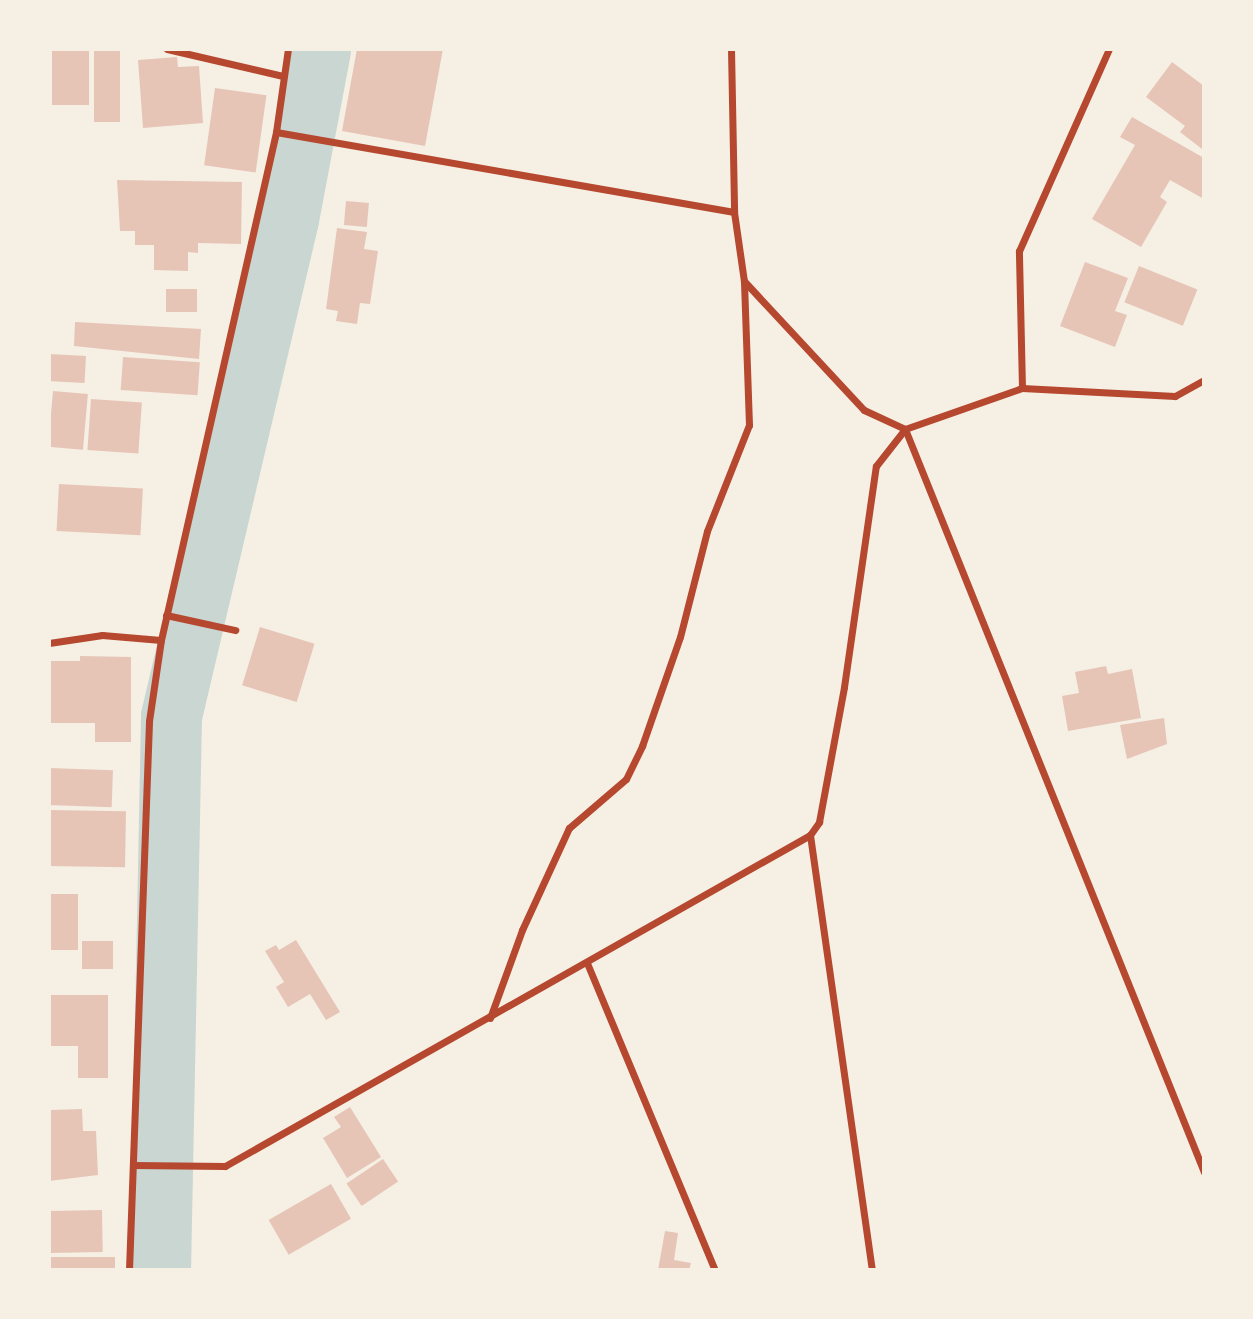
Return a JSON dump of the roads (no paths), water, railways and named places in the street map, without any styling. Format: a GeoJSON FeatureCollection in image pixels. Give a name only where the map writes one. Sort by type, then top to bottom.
{"type":"FeatureCollection","features":[{"type":"Feature","properties":{"kind":"street"},"geometry":{"type":"LineString","coordinates":[[167,49],[283,76]]}},
{"type":"Feature","properties":{"kind":"street"},"geometry":{"type":"LineString","coordinates":[[129,1270],[149,721],[166,615],[275,132],[288,49]]}},
{"type":"Feature","properties":{"kind":"street"},"geometry":{"type":"LineString","coordinates":[[490,1018],[522,930],[569,828],[626,779],[637,757],[680,637],[706,531],[749,425],[744,281],[734,212],[731,49]]}},
{"type":"Feature","properties":{"kind":"street"},"geometry":{"type":"LineString","coordinates":[[1022,388],[1019,251],[1109,49]]}},
{"type":"Feature","properties":{"kind":"street"},"geometry":{"type":"LineString","coordinates":[[275,132],[734,212]]}},
{"type":"Feature","properties":{"kind":"street"},"geometry":{"type":"LineString","coordinates":[[744,281],[864,410],[905,429],[1204,1172]]}},
{"type":"Feature","properties":{"kind":"street"},"geometry":{"type":"LineString","coordinates":[[134,1165],[225,1166],[810,835],[819,822],[844,687],[876,467],[905,429],[1022,388],[1175,396],[1204,380]]}},
{"type":"Feature","properties":{"kind":"street"},"geometry":{"type":"LineString","coordinates":[[166,615],[235,630]]}},
{"type":"Feature","properties":{"kind":"street"},"geometry":{"type":"LineString","coordinates":[[49,643],[102,635],[161,640]]}},
{"type":"Feature","properties":{"kind":"street"},"geometry":{"type":"LineString","coordinates":[[810,835],[872,1270]]}},
{"type":"Feature","properties":{"kind":"street"},"geometry":{"type":"LineString","coordinates":[[587,963],[715,1270]]}},
{"type":"Feature","properties":{"kind":"waterway"},"geometry":{"type":"LineString","coordinates":[[160,1270],[171,716],[288,219],[320,49]]}}]}
